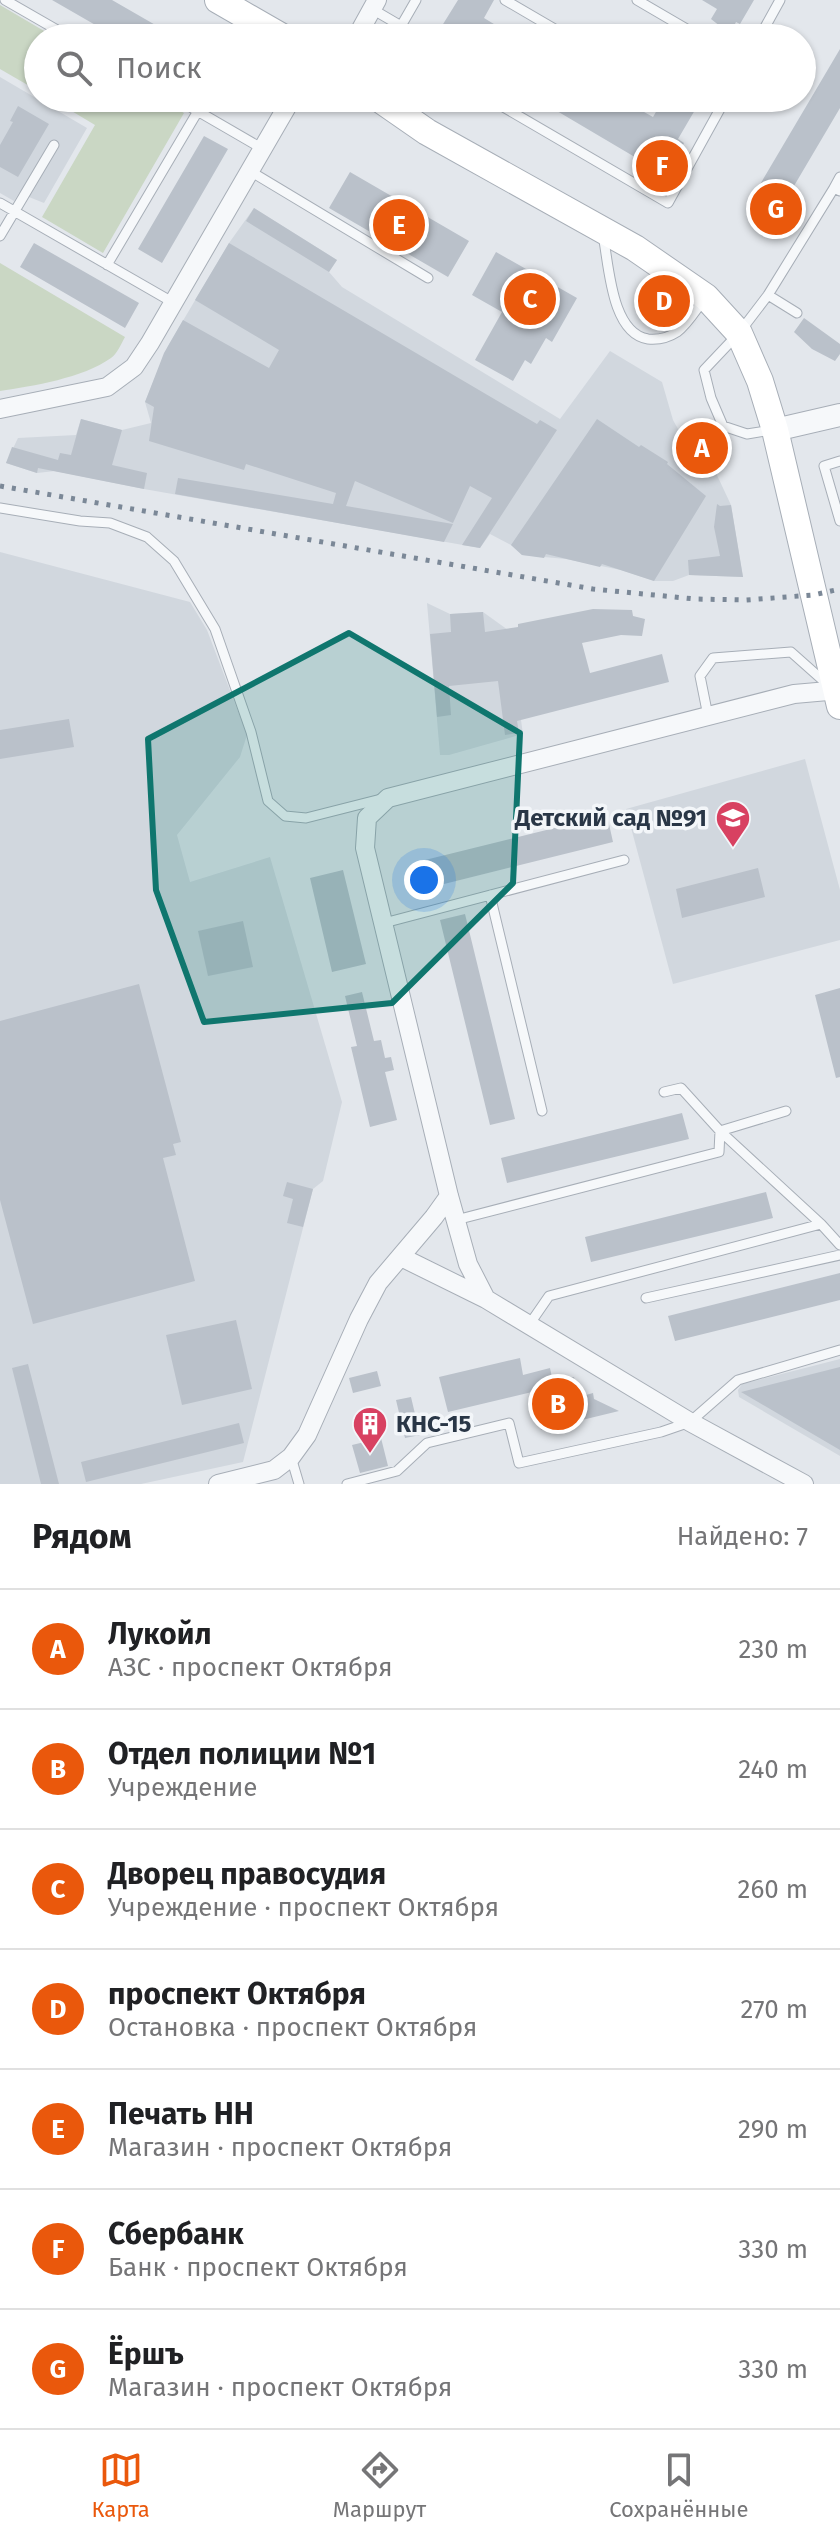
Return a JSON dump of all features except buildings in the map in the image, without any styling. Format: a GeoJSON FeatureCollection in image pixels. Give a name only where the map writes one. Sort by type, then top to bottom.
{"type":"FeatureCollection","features":[{"type":"Feature","properties":{"kind":"main road"},"geometry":{"type":"LineString","coordinates":[[218,0],[260,24]]}},
{"type":"Feature","properties":{"kind":"main road"},"geometry":{"type":"LineString","coordinates":[[398,112],[427,132],[602,228],[706,297],[739,333],[760,381],[775,430],[839,696]]}},
{"type":"Feature","properties":{"kind":"street"},"geometry":{"type":"LineString","coordinates":[[364,24],[374,5]]}},
{"type":"Feature","properties":{"kind":"street"},"geometry":{"type":"LineString","coordinates":[[0,409],[107,387],[134,367],[284,112]]}},
{"type":"Feature","properties":{"kind":"street"},"geometry":{"type":"LineString","coordinates":[[775,430],[840,415]]}},
{"type":"Feature","properties":{"kind":"street"},"geometry":{"type":"LineString","coordinates":[[486,1299],[465,1255],[449,1196],[365,848],[367,818],[388,798],[794,694],[839,696]]}},
{"type":"Feature","properties":{"kind":"street"},"geometry":{"type":"LineString","coordinates":[[218,1484],[274,1470],[291,1457],[307,1435],[378,1283],[449,1196]]}},
{"type":"Feature","properties":{"kind":"street"},"geometry":{"type":"LineString","coordinates":[[413,1242],[446,1223],[458,1226]]}},
{"type":"Feature","properties":{"kind":"street"},"geometry":{"type":"LineString","coordinates":[[413,1242],[421,1265],[486,1299],[690,1422],[804,1484]]}},
{"type":"Feature","properties":{"kind":"street"},"geometry":{"type":"LineString","coordinates":[[444,1279],[453,1277],[465,1255]]}},
{"type":"Feature","properties":{"kind":"lane"},"geometry":{"type":"LineString","coordinates":[[5,0],[47,24]]}},
{"type":"Feature","properties":{"kind":"lane"},"geometry":{"type":"LineString","coordinates":[[402,24],[416,0]]}},
{"type":"Feature","properties":{"kind":"lane"},"geometry":{"type":"LineString","coordinates":[[505,0],[520,4],[549,24]]}},
{"type":"Feature","properties":{"kind":"lane"},"geometry":{"type":"LineString","coordinates":[[637,0],[677,24]]}},
{"type":"Feature","properties":{"kind":"lane"},"geometry":{"type":"LineString","coordinates":[[767,24],[780,0]]}},
{"type":"Feature","properties":{"kind":"lane"},"geometry":{"type":"LineString","coordinates":[[374,5],[398,24]]}},
{"type":"Feature","properties":{"kind":"lane"},"geometry":{"type":"LineString","coordinates":[[107,265],[197,112]]}},
{"type":"Feature","properties":{"kind":"lane"},"geometry":{"type":"LineString","coordinates":[[200,112],[263,149]]}},
{"type":"Feature","properties":{"kind":"lane"},"geometry":{"type":"LineString","coordinates":[[512,112],[668,203],[718,112]]}},
{"type":"Feature","properties":{"kind":"lane"},"geometry":{"type":"LineString","coordinates":[[0,236],[54,145]]}},
{"type":"Feature","properties":{"kind":"lane"},"geometry":{"type":"LineString","coordinates":[[250,171],[428,278]]}},
{"type":"Feature","properties":{"kind":"lane"},"geometry":{"type":"LineString","coordinates":[[775,430],[747,434],[723,426],[704,370],[739,333],[768,295],[837,189],[840,177]]}},
{"type":"Feature","properties":{"kind":"lane"},"geometry":{"type":"LineString","coordinates":[[0,203],[174,303]]}},
{"type":"Feature","properties":{"kind":"lane"},"geometry":{"type":"LineString","coordinates":[[602,228],[618,313],[627,328],[640,338],[659,340],[679,331],[706,297]]}},
{"type":"Feature","properties":{"kind":"lane"},"geometry":{"type":"LineString","coordinates":[[768,295],[797,313]]}},
{"type":"Feature","properties":{"kind":"lane"},"geometry":{"type":"LineString","coordinates":[[840,461],[824,466],[840,521]]}},
{"type":"Feature","properties":{"kind":"lane"},"geometry":{"type":"LineString","coordinates":[[0,508],[110,523],[147,537],[174,561],[215,629],[251,732],[268,801],[285,816],[306,818],[388,798]]}},
{"type":"Feature","properties":{"kind":"lane"},"geometry":{"type":"LineString","coordinates":[[708,716],[700,676],[713,658],[791,652],[839,696]]}},
{"type":"Feature","properties":{"kind":"lane"},"geometry":{"type":"LineString","coordinates":[[384,923],[624,860]]}},
{"type":"Feature","properties":{"kind":"lane"},"geometry":{"type":"LineString","coordinates":[[490,895],[542,1111]]}},
{"type":"Feature","properties":{"kind":"lane"},"geometry":{"type":"LineString","coordinates":[[664,1092],[681,1088],[720,1131],[840,1245]]}},
{"type":"Feature","properties":{"kind":"lane"},"geometry":{"type":"LineString","coordinates":[[720,1131],[786,1111]]}},
{"type":"Feature","properties":{"kind":"lane"},"geometry":{"type":"LineString","coordinates":[[458,1226],[719,1152],[720,1131]]}},
{"type":"Feature","properties":{"kind":"lane"},"geometry":{"type":"LineString","coordinates":[[529,1325],[549,1296],[821,1224]]}},
{"type":"Feature","properties":{"kind":"lane"},"geometry":{"type":"LineString","coordinates":[[646,1298],[840,1255]]}},
{"type":"Feature","properties":{"kind":"lane"},"geometry":{"type":"LineString","coordinates":[[347,1484],[397,1471],[427,1443],[509,1423],[519,1463],[661,1432],[690,1422],[738,1380],[840,1350]]}},
{"type":"Feature","properties":{"kind":"lane"},"geometry":{"type":"LineString","coordinates":[[291,1457],[299,1484]]}},
{"type":"Feature","properties":{"kind":"highlighted area"},"geometry":{"type":"Polygon","coordinates":[[[349,633],[520,733],[513,883],[392,1003],[204,1022],[156,890],[148,739],[349,633]]]}},
{"type":"Feature","properties":{"kind":"shaded area"},"geometry":{"type":"Polygon","coordinates":[[[0,77],[24,91],[24,112],[60,112],[87,128],[44,203],[19,193],[14,201],[0,193],[0,77]]]}},
{"type":"Feature","properties":{"kind":"shaded area"},"geometry":{"type":"Polygon","coordinates":[[[254,208],[337,260],[329,272],[342,287],[560,419],[610,351],[662,382],[673,420],[696,461],[708,456],[731,505],[743,577],[689,575],[673,581],[654,581],[621,570],[566,559],[522,555],[490,534],[480,548],[55,471],[37,473],[6,463],[18,438],[76,435],[81,419],[122,430],[151,423],[145,402],[168,346],[229,243],[254,208]]]}},
{"type":"Feature","properties":{"kind":"shaded area"},"geometry":{"type":"Polygon","coordinates":[[[0,552],[190,602],[207,630],[247,735],[240,757],[177,835],[190,882],[270,857],[342,1102],[323,1181],[313,1189],[243,1462],[141,1484],[0,1484],[0,552]]]}},
{"type":"Feature","properties":{"kind":"shaded area"},"geometry":{"type":"Polygon","coordinates":[[[427,603],[450,614],[483,612],[508,630],[523,734],[440,755],[427,603]]]}},
{"type":"Feature","properties":{"kind":"shaded area","name":"Детский сад №91"},"geometry":{"type":"Polygon","coordinates":[[[805,759],[840,890],[840,940],[673,984],[626,809],[805,759]]]}},
{"type":"Feature","properties":{"kind":"shaded area"},"geometry":{"type":"Polygon","coordinates":[[[840,1359],[840,1456],[739,1397],[738,1390],[742,1384],[840,1359]]]}},
{"type":"Feature","properties":{"kind":"green space"},"geometry":{"type":"Polygon","coordinates":[[[0,5],[32,24],[24,24],[24,83],[0,69],[0,5]]]}},
{"type":"Feature","properties":{"kind":"green space"},"geometry":{"type":"Polygon","coordinates":[[[73,112],[184,113],[103,253],[42,217],[95,125],[73,112]]]}},
{"type":"Feature","properties":{"kind":"green space"},"geometry":{"type":"Polygon","coordinates":[[[0,263],[125,337],[115,354],[100,365],[72,376],[0,391],[0,263]]]}},
{"type":"Feature","properties":{"kind":"railway"},"geometry":{"type":"LineString","coordinates":[[0,486],[593,589],[695,599],[746,600],[813,595],[840,589]]}},
{"type":"Feature","properties":{"kind":"place","name":"Сбербанк"},"geometry":{"type":"Point","coordinates":[662,166]}},
{"type":"Feature","properties":{"kind":"place","name":"Ёршъ"},"geometry":{"type":"Point","coordinates":[776,209]}},
{"type":"Feature","properties":{"kind":"place","name":"Печать НН"},"geometry":{"type":"Point","coordinates":[399,225]}},
{"type":"Feature","properties":{"kind":"place","name":"Дворец правосудия"},"geometry":{"type":"Point","coordinates":[530,299]}},
{"type":"Feature","properties":{"kind":"place","name":"проспект Октября"},"geometry":{"type":"Point","coordinates":[664,301]}},
{"type":"Feature","properties":{"kind":"place","name":"Лукойл"},"geometry":{"type":"Point","coordinates":[702,448]}},
{"type":"Feature","properties":{"kind":"place","name":"Детский сад №91"},"geometry":{"type":"Point","coordinates":[733,849]}},
{"type":"Feature","properties":{"kind":"place","name":"Отдел полиции №1"},"geometry":{"type":"Point","coordinates":[558,1404]}},
{"type":"Feature","properties":{"kind":"place","name":"КНС-15"},"geometry":{"type":"Point","coordinates":[370,1455]}}]}
